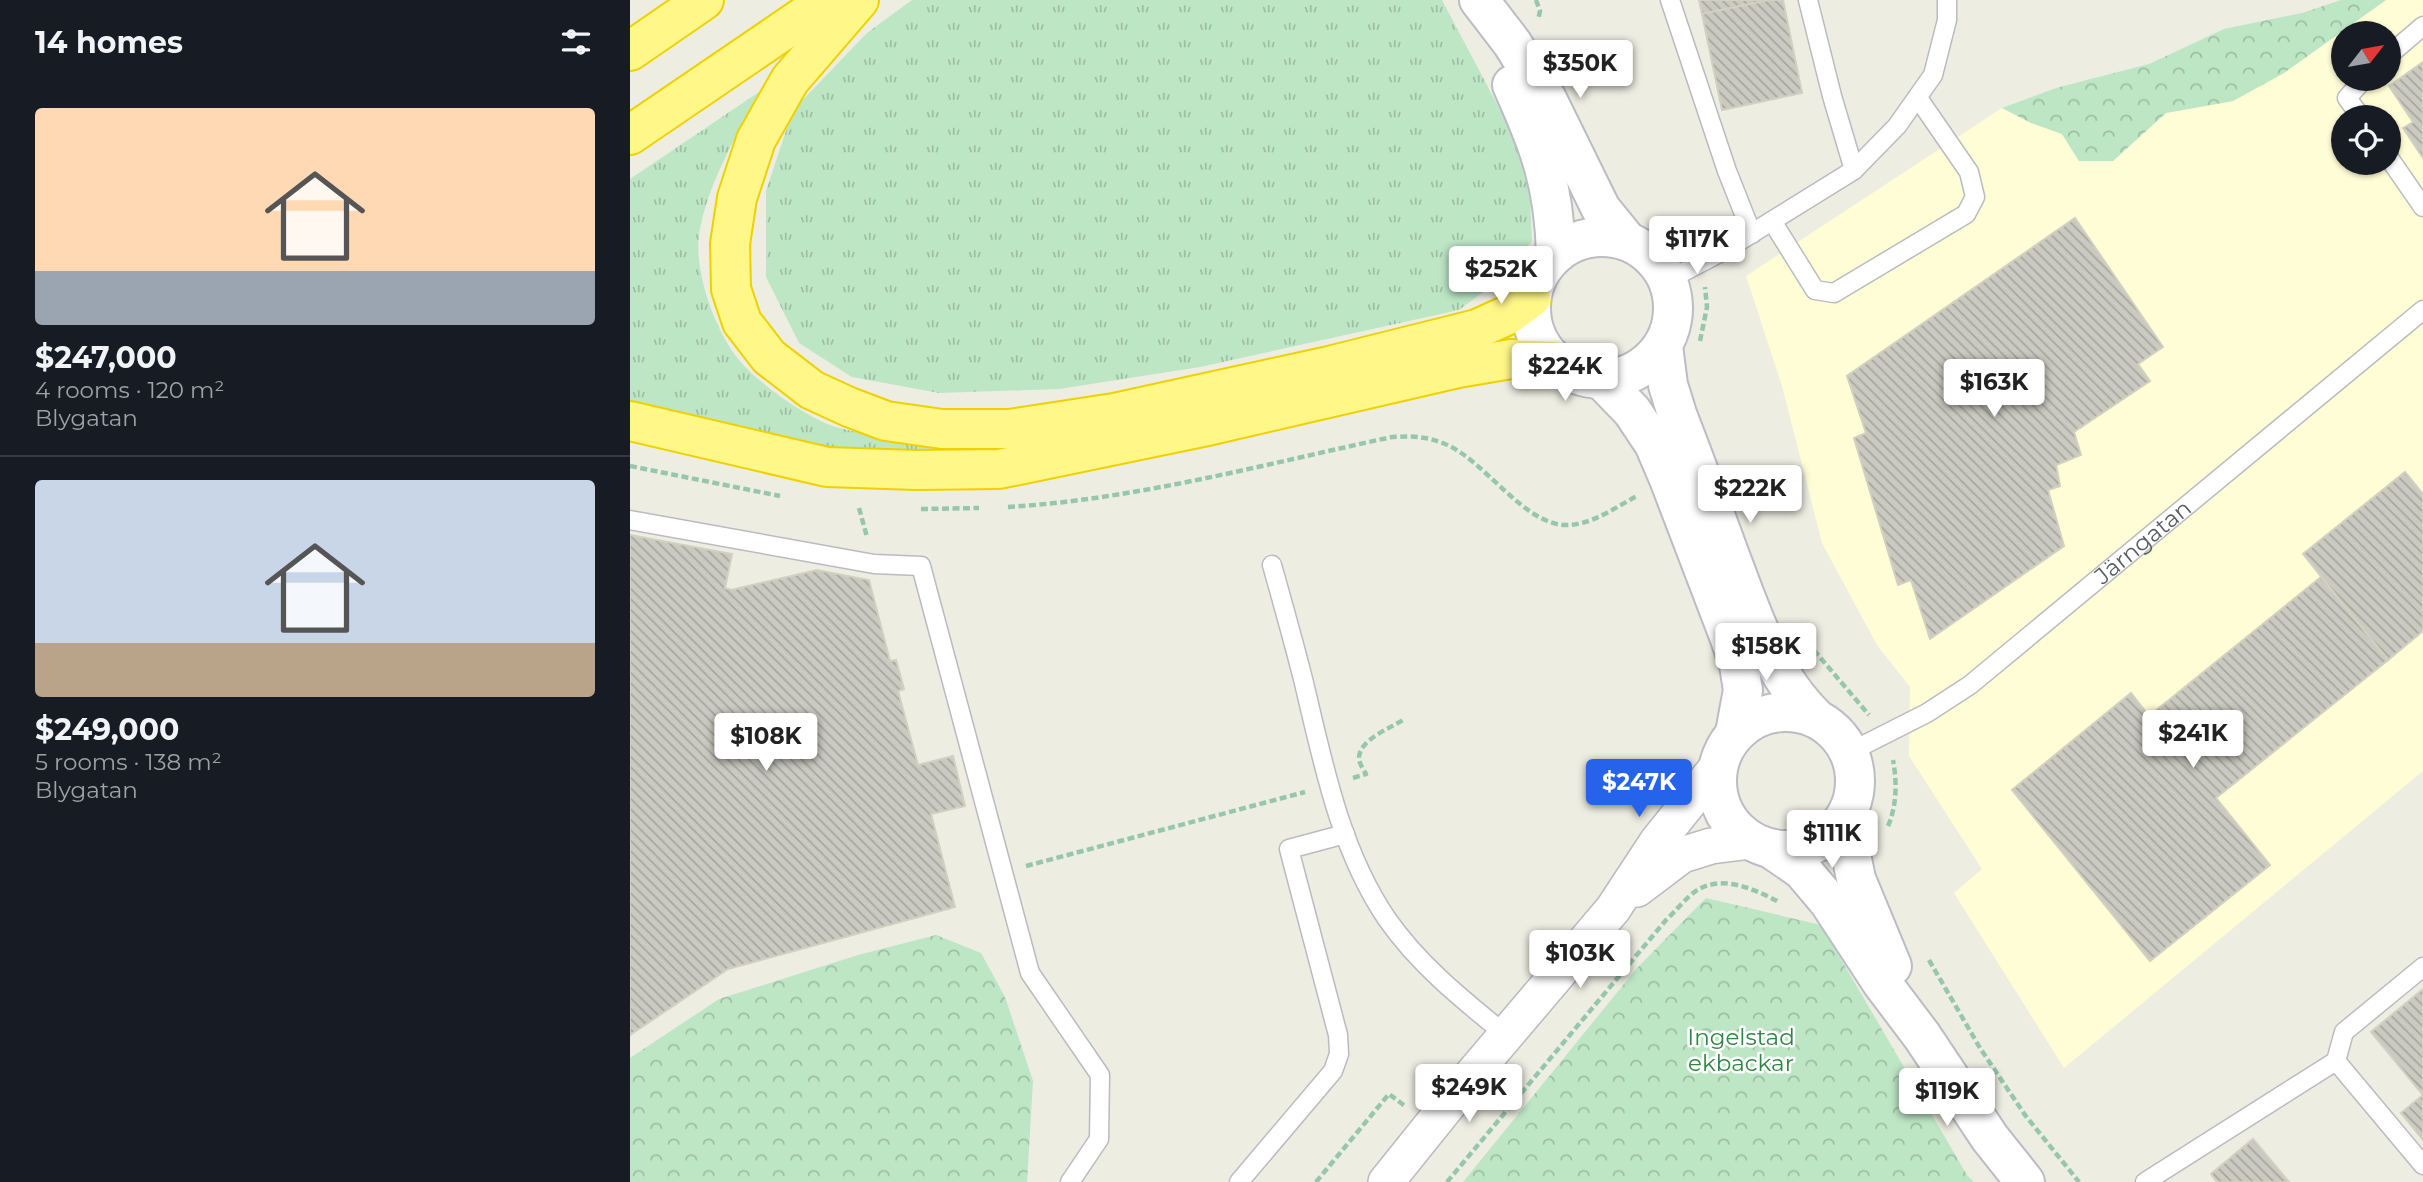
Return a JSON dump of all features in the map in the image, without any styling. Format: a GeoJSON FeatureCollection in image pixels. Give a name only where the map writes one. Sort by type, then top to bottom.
{"type":"FeatureCollection","features":[{"type":"Feature","properties":{"kind":"highway"},"geometry":{"type":"LineString","coordinates":[[630,51],[704,0]]}},
{"type":"Feature","properties":{"kind":"highway"},"geometry":{"type":"LineString","coordinates":[[630,135],[828,0]]}},
{"type":"Feature","properties":{"kind":"highway"},"geometry":{"type":"LineString","coordinates":[[859,0],[790,80],[756,140],[737,198],[730,244],[731,289],[742,322],[769,357],[812,390],[849,407],[886,421],[942,429],[1009,429],[1114,413],[1329,366],[1477,329],[1508,315],[1531,298]]}},
{"type":"Feature","properties":{"kind":"highway"},"geometry":{"type":"LineString","coordinates":[[630,421],[828,467],[999,469],[1203,428],[1458,368],[1511,359],[1553,361]]}},
{"type":"Feature","properties":{"kind":"street"},"geometry":{"type":"LineString","coordinates":[[1470,0],[1536,140],[1552,194],[1556,254]]}},
{"type":"Feature","properties":{"kind":"street"},"geometry":{"type":"LineString","coordinates":[[1479,0],[1512,43],[1540,88],[1601,209],[1642,232]]}},
{"type":"Feature","properties":{"kind":"street"},"geometry":{"type":"LineString","coordinates":[[1642,232],[1589,238],[1571,244],[1556,254],[1535,282],[1531,298],[1534,332],[1553,361],[1576,375],[1602,380],[1626,376],[1681,345]]}},
{"type":"Feature","properties":{"kind":"street"},"geometry":{"type":"LineString","coordinates":[[1642,232],[1643,251],[1658,264],[1682,273],[1674,314],[1681,345],[1668,385],[1677,414],[1761,636],[1779,672],[1796,699],[1836,731],[1850,752],[1856,772],[1856,789],[1850,810],[1851,854],[1856,879],[1922,1036]]}},
{"type":"Feature","properties":{"kind":"street"},"geometry":{"type":"LineString","coordinates":[[1602,380],[1632,411],[1654,444],[1669,479],[1739,665],[1743,690],[1735,733]]}},
{"type":"Feature","properties":{"kind":"street"},"geometry":{"type":"LineString","coordinates":[[1815,716],[1794,711],[1772,712],[1752,720],[1735,733],[1724,748],[1718,766],[1717,795],[1729,822],[1802,870],[1829,902],[1990,1139],[2025,1182]]}},
{"type":"Feature","properties":{"kind":"street"},"geometry":{"type":"LineString","coordinates":[[1386,1182],[1613,909],[1657,842],[1718,766]]}},
{"type":"Feature","properties":{"kind":"street"},"geometry":{"type":"LineString","coordinates":[[1613,909],[1682,855],[1711,846],[1762,845],[1796,850],[1818,843],[1837,829],[1850,810]]}},
{"type":"Feature","properties":{"kind":"lane"},"geometry":{"type":"LineString","coordinates":[[1670,0],[1727,171],[1752,234]]}},
{"type":"Feature","properties":{"kind":"lane"},"geometry":{"type":"LineString","coordinates":[[1808,0],[1854,170]]}},
{"type":"Feature","properties":{"kind":"lane"},"geometry":{"type":"LineString","coordinates":[[1682,273],[1752,234],[1854,170],[1897,126],[1933,75],[1947,20],[1947,0]]}},
{"type":"Feature","properties":{"kind":"lane"},"geometry":{"type":"LineString","coordinates":[[2401,45],[2423,26]]}},
{"type":"Feature","properties":{"kind":"lane"},"geometry":{"type":"LineString","coordinates":[[2352,105],[2347,98],[2353,91]]}},
{"type":"Feature","properties":{"kind":"lane"},"geometry":{"type":"LineString","coordinates":[[1772,221],[1815,290],[1834,293],[1966,214],[1975,197],[1969,172],[1917,97]]}},
{"type":"Feature","properties":{"kind":"lane"},"geometry":{"type":"LineString","coordinates":[[2401,175],[2423,206]]}},
{"type":"Feature","properties":{"kind":"lane","name":"Järngatan"},"geometry":{"type":"LineString","coordinates":[[1850,752],[1927,713],[1970,685],[2423,310]]}},
{"type":"Feature","properties":{"kind":"lane"},"geometry":{"type":"LineString","coordinates":[[630,520],[874,564],[921,566],[1030,973],[1100,1075],[1099,1139],[1070,1182]]}},
{"type":"Feature","properties":{"kind":"lane"},"geometry":{"type":"LineString","coordinates":[[1272,565],[1297,653],[1329,786],[1345,834],[1368,886],[1386,918],[1412,951],[1437,977],[1506,1035]]}},
{"type":"Feature","properties":{"kind":"lane"},"geometry":{"type":"LineString","coordinates":[[1239,1182],[1334,1071],[1339,1054],[1338,1035],[1289,849],[1345,834]]}},
{"type":"Feature","properties":{"kind":"lane"},"geometry":{"type":"LineString","coordinates":[[2145,1182],[2336,1061],[2344,1032],[2423,967]]}},
{"type":"Feature","properties":{"kind":"lane"},"geometry":{"type":"LineString","coordinates":[[2336,1061],[2423,1165]]}},
{"type":"Feature","properties":{"kind":"path"},"geometry":{"type":"LineString","coordinates":[[1642,232],[1680,240],[1682,273],[1706,289],[1707,307],[1681,345]]}},
{"type":"Feature","properties":{"kind":"path"},"geometry":{"type":"LineString","coordinates":[[1007,507],[1119,494],[1392,437],[1418,436],[1445,444],[1464,455],[1533,514],[1551,524],[1583,523],[1669,479]]}},
{"type":"Feature","properties":{"kind":"path"},"geometry":{"type":"LineString","coordinates":[[630,466],[782,497]]}},
{"type":"Feature","properties":{"kind":"path"},"geometry":{"type":"LineString","coordinates":[[846,506],[872,508]]}},
{"type":"Feature","properties":{"kind":"path"},"geometry":{"type":"LineString","coordinates":[[912,509],[980,508]]}},
{"type":"Feature","properties":{"kind":"path"},"geometry":{"type":"LineString","coordinates":[[1802,636],[1858,700],[1884,736],[1896,774],[1894,813],[1887,836]]}},
{"type":"Feature","properties":{"kind":"path"},"geometry":{"type":"LineString","coordinates":[[1004,872],[1366,774],[1359,759],[1361,748],[1403,720]]}},
{"type":"Feature","properties":{"kind":"path"},"geometry":{"type":"LineString","coordinates":[[1447,1182],[1657,930],[1700,889],[1728,883],[1757,890],[1788,906],[1811,909],[1829,902]]}},
{"type":"Feature","properties":{"kind":"path"},"geometry":{"type":"LineString","coordinates":[[1927,955],[1980,1048],[2025,1115],[2079,1182]]}},
{"type":"Feature","properties":{"kind":"shaded area"},"geometry":{"type":"Polygon","coordinates":[[[2386,0],[2423,0],[2423,771],[2064,1068],[1954,893],[1982,869],[1909,756],[1910,687],[1877,645],[1822,543],[1782,386],[1746,276],[2002,108],[2031,123],[2062,134],[2079,161],[2113,161],[2166,113],[2233,101],[2284,73],[2331,39],[2331,91],[2401,91],[2401,21],[2357,21],[2386,0]]]}},
{"type":"Feature","properties":{"kind":"green space"},"geometry":{"type":"Polygon","coordinates":[[[912,0],[1442,0],[1518,144],[1530,196],[1532,241],[1502,278],[1459,310],[1200,367],[1059,389],[939,393],[852,377],[799,343],[766,277],[766,191],[793,110],[867,33],[912,0]]]}},
{"type":"Feature","properties":{"kind":"green space"},"geometry":{"type":"Polygon","coordinates":[[[2341,0],[2386,0],[2357,21],[2331,21],[2331,39],[2284,73],[2233,101],[2166,113],[2113,161],[2079,161],[2062,134],[2031,123],[2002,108],[2056,88],[2149,64],[2224,29],[2302,13],[2341,0]]]}},
{"type":"Feature","properties":{"kind":"green space"},"geometry":{"type":"Polygon","coordinates":[[[759,92],[715,179],[699,235],[698,250],[703,283],[714,317],[739,360],[785,400],[839,428],[940,442],[937,455],[829,450],[630,403],[630,179],[759,92]]]}},
{"type":"Feature","properties":{"kind":"green space","name":"Ingelstad ekbackar"},"geometry":{"type":"Polygon","coordinates":[[[1706,898],[1821,925],[1967,1175],[1974,1182],[1463,1182],[1637,968],[1706,898]]]}},
{"type":"Feature","properties":{"kind":"green space"},"geometry":{"type":"Polygon","coordinates":[[[936,935],[981,953],[1005,997],[1033,1081],[1027,1182],[630,1182],[630,1058],[719,999],[858,955],[936,935]]]}},
{"type":"Feature","properties":{"kind":"building"},"geometry":{"type":"Polygon","coordinates":[[[1699,0],[1769,0],[1702,14],[1699,0]]]}},
{"type":"Feature","properties":{"kind":"building"},"geometry":{"type":"Polygon","coordinates":[[[1769,0],[1783,0],[1802,93],[1722,110],[1702,14],[1769,0]]]}},
{"type":"Feature","properties":{"kind":"building"},"geometry":{"type":"Polygon","coordinates":[[[2423,62],[2423,158],[2403,128],[2413,122],[2392,91],[2401,91],[2401,78],[2423,62]]]}},
{"type":"Feature","properties":{"kind":"building"},"geometry":{"type":"Polygon","coordinates":[[[2075,218],[2163,347],[2138,364],[2150,381],[2074,432],[2081,455],[2056,465],[2060,486],[2048,490],[2064,546],[1930,639],[1911,580],[1898,585],[1854,438],[1866,433],[1847,376],[2075,218]]]}},
{"type":"Feature","properties":{"kind":"building"},"geometry":{"type":"Polygon","coordinates":[[[2405,472],[2423,494],[2423,631],[2388,660],[2303,554],[2405,472]]]}},
{"type":"Feature","properties":{"kind":"building"},"geometry":{"type":"Polygon","coordinates":[[[630,535],[732,554],[725,588],[731,590],[817,570],[869,580],[890,661],[896,660],[904,689],[898,691],[918,765],[953,756],[965,806],[931,814],[955,907],[728,969],[630,1035],[630,535]]]}},
{"type":"Feature","properties":{"kind":"building"},"geometry":{"type":"Polygon","coordinates":[[[2321,577],[2388,660],[2216,798],[2270,865],[2150,961],[2012,790],[2131,693],[2149,716],[2321,577]]]}},
{"type":"Feature","properties":{"kind":"building"},"geometry":{"type":"Polygon","coordinates":[[[2423,989],[2423,1095],[2371,1032],[2423,989]]]}},
{"type":"Feature","properties":{"kind":"building"},"geometry":{"type":"Polygon","coordinates":[[[2423,1095],[2423,1140],[2401,1113],[2423,1095]]]}},
{"type":"Feature","properties":{"kind":"building"},"geometry":{"type":"Polygon","coordinates":[[[2253,1139],[2289,1182],[2217,1182],[2211,1174],[2253,1139]]]}}]}
